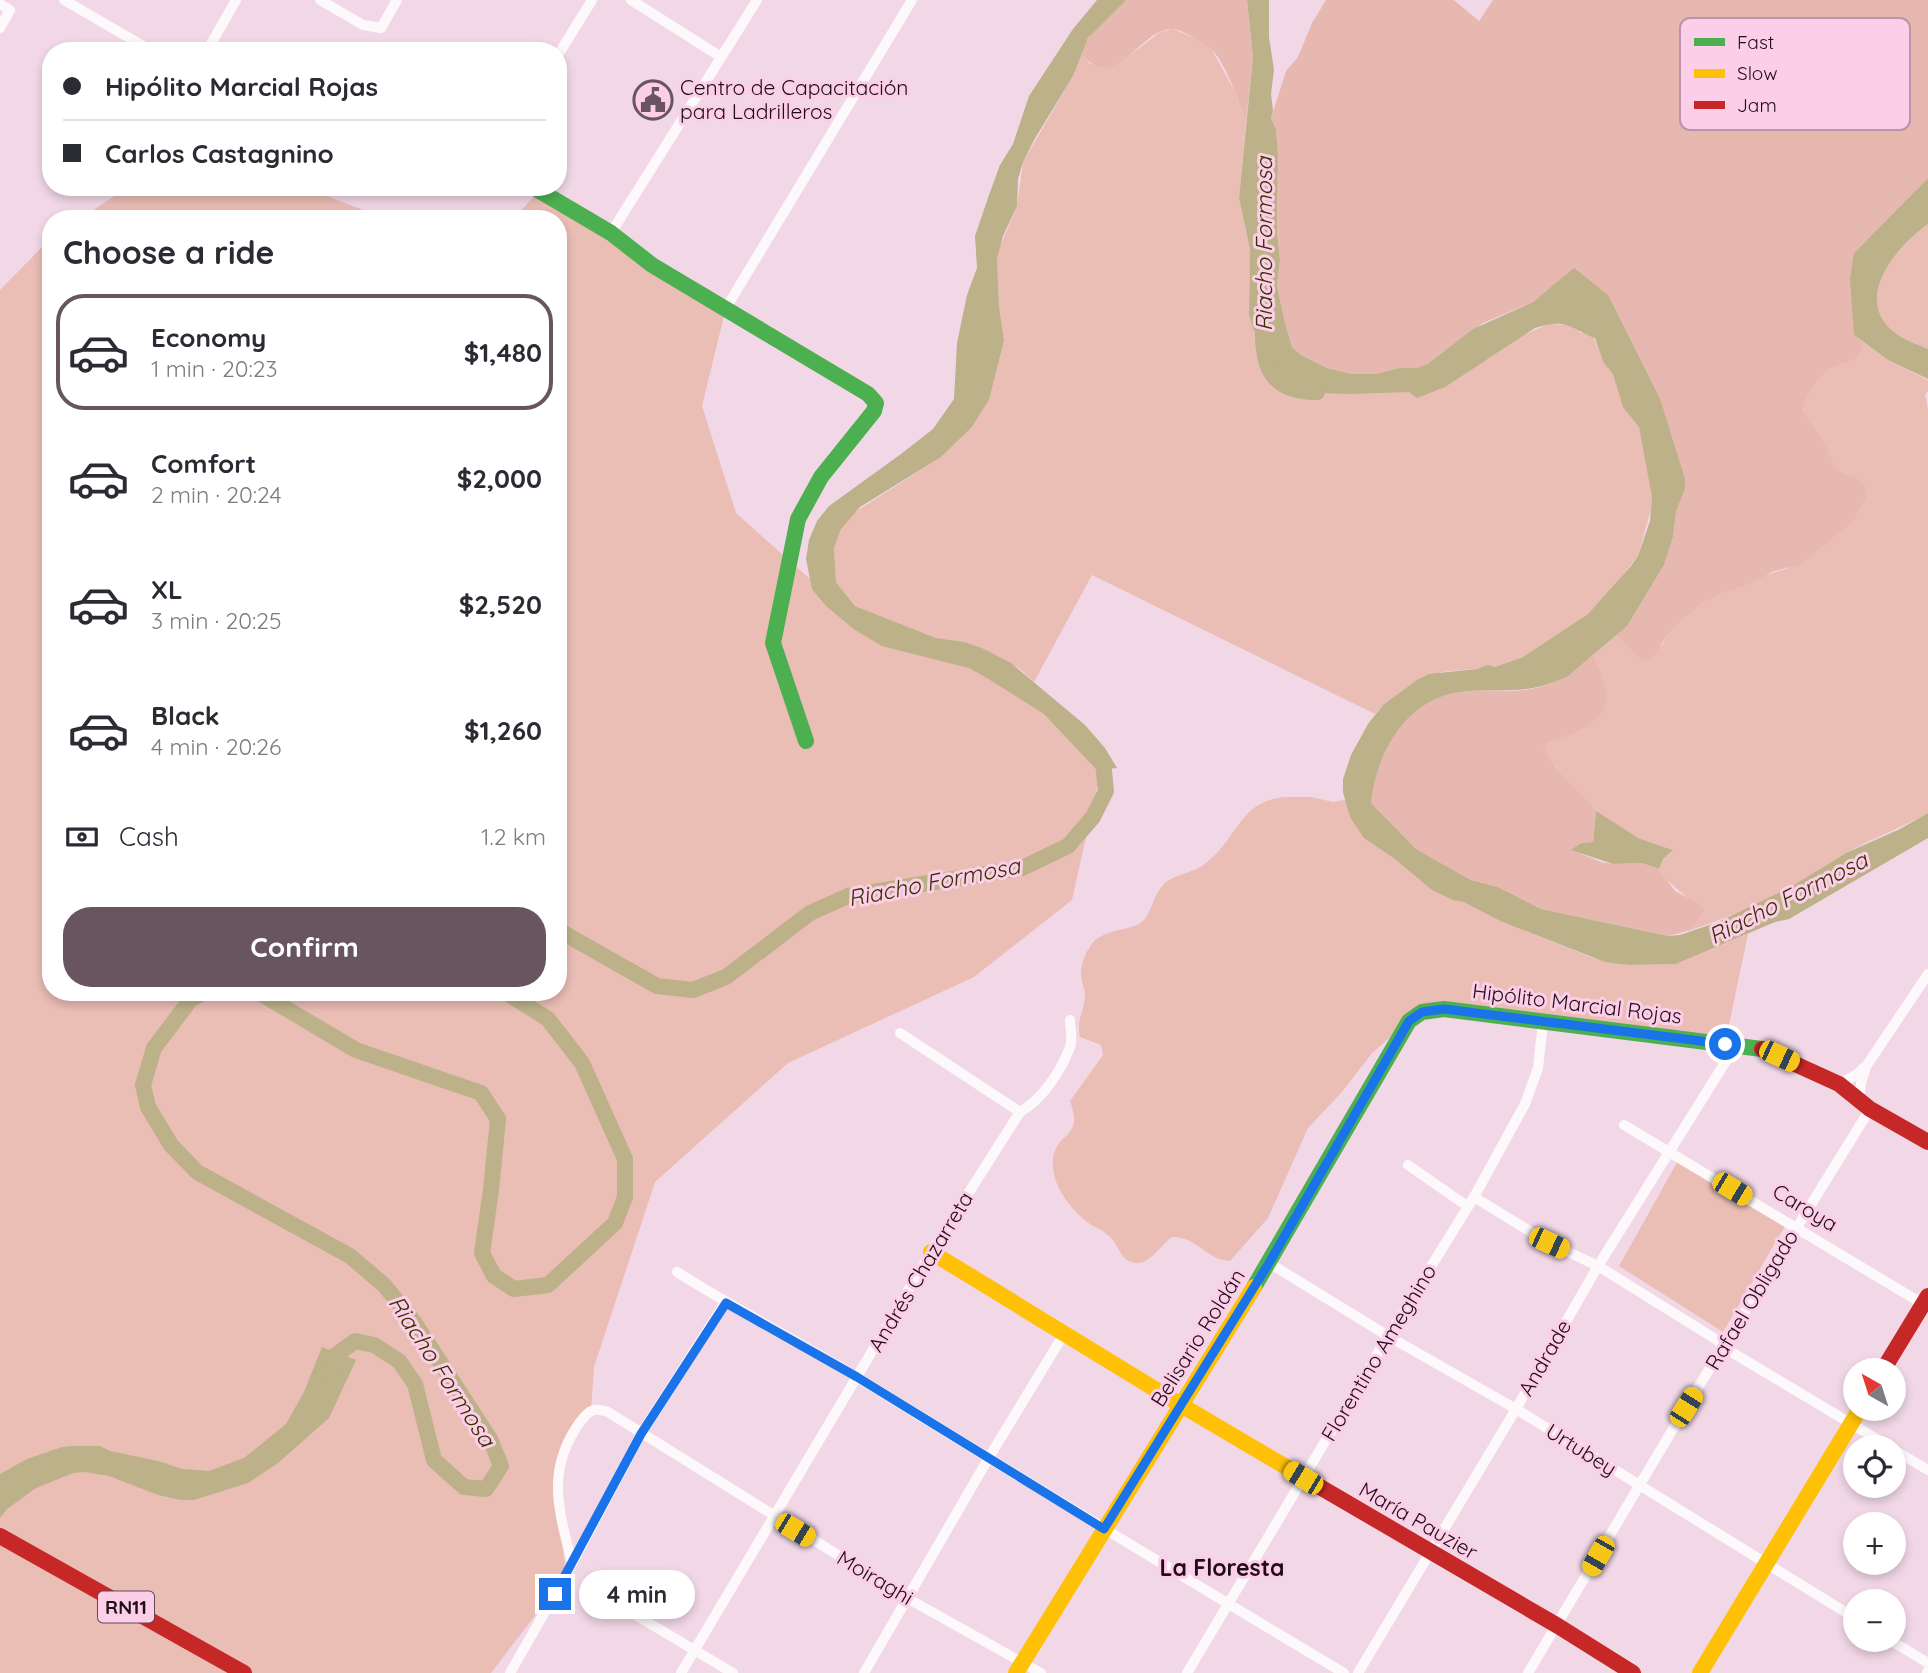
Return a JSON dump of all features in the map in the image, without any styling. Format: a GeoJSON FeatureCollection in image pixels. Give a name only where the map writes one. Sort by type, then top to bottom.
{"type":"FeatureCollection","features":[{"type":"Feature","properties":{"kind":"main road"},"geometry":{"type":"LineString","coordinates":[[548,196],[611,233],[652,265],[868,394],[876,403],[874,411],[812,491],[802,506],[798,519],[773,643],[806,741]]}},
{"type":"Feature","properties":{"kind":"main road","name":"Hipólito Marcial Rojas"},"geometry":{"type":"LineString","coordinates":[[1409,1021],[1422,1012],[1444,1009],[1763,1049],[1839,1084],[1864,1105],[1928,1142]]}},
{"type":"Feature","properties":{"kind":"main road","name":"Belisario Roldán"},"geometry":{"type":"LineString","coordinates":[[1019,1668],[1269,1263],[1409,1021]]}},
{"type":"Feature","properties":{"kind":"main road","name":"María Pauzier"},"geometry":{"type":"LineString","coordinates":[[931,1252],[1181,1405],[1558,1626],[1633,1673]]}},
{"type":"Feature","properties":{"kind":"main road"},"geometry":{"type":"LineString","coordinates":[[1891,1358],[1926,1302]]}},
{"type":"Feature","properties":{"kind":"main road"},"geometry":{"type":"LineString","coordinates":[[1700,1673],[1852,1421]]}},
{"type":"Feature","properties":{"kind":"main road","name":"RN11"},"geometry":{"type":"LineString","coordinates":[[4,1539],[244,1673]]}},
{"type":"Feature","properties":{"kind":"street"},"geometry":{"type":"LineString","coordinates":[[64,0],[85,5],[139,42]]}},
{"type":"Feature","properties":{"kind":"street"},"geometry":{"type":"LineString","coordinates":[[212,42],[236,0]]}},
{"type":"Feature","properties":{"kind":"street"},"geometry":{"type":"LineString","coordinates":[[320,0],[363,25],[381,28],[397,0]]}},
{"type":"Feature","properties":{"kind":"street"},"geometry":{"type":"LineString","coordinates":[[566,42],[592,0]]}},
{"type":"Feature","properties":{"kind":"street"},"geometry":{"type":"LineString","coordinates":[[631,0],[721,57]]}},
{"type":"Feature","properties":{"kind":"street"},"geometry":{"type":"LineString","coordinates":[[611,233],[757,0]]}},
{"type":"Feature","properties":{"kind":"street"},"geometry":{"type":"LineString","coordinates":[[726,308],[912,0]]}},
{"type":"Feature","properties":{"kind":"street"},"geometry":{"type":"LineString","coordinates":[[0,4],[10,10],[0,28]]}},
{"type":"Feature","properties":{"kind":"street"},"geometry":{"type":"LineString","coordinates":[[1839,1084],[1867,1065],[1928,974]]}},
{"type":"Feature","properties":{"kind":"street","name":"Andrés Chazarreta"},"geometry":{"type":"LineString","coordinates":[[681,1673],[931,1252],[1020,1112],[1033,1105],[1044,1093],[1071,1045],[1070,1020]]}},
{"type":"Feature","properties":{"kind":"street","name":"Florentino Ameghino"},"geometry":{"type":"LineString","coordinates":[[1187,1673],[1471,1202],[1534,1085],[1543,1022]]}},
{"type":"Feature","properties":{"kind":"street"},"geometry":{"type":"LineString","coordinates":[[900,1033],[1020,1112]]}},
{"type":"Feature","properties":{"kind":"street","name":"Andrade"},"geometry":{"type":"LineString","coordinates":[[1357,1673],[1516,1409],[1598,1266],[1736,1045]]}},
{"type":"Feature","properties":{"kind":"street","name":"Rafael Obligado"},"geometry":{"type":"LineString","coordinates":[[1528,1673],[1796,1227],[1864,1105],[1861,1083],[1867,1065]]}},
{"type":"Feature","properties":{"kind":"street","name":"Caroya"},"geometry":{"type":"LineString","coordinates":[[1624,1125],[1926,1302]]}},
{"type":"Feature","properties":{"kind":"street"},"geometry":{"type":"LineString","coordinates":[[1408,1165],[1471,1202],[1598,1266],[1717,1340],[1723,1347],[1869,1435]]}},
{"type":"Feature","properties":{"kind":"street","name":"Urtubey"},"geometry":{"type":"LineString","coordinates":[[1269,1263],[1388,1336],[1516,1409],[1843,1611]]}},
{"type":"Feature","properties":{"kind":"street"},"geometry":{"type":"LineString","coordinates":[[677,1272],[857,1377],[1344,1673]]}},
{"type":"Feature","properties":{"kind":"street"},"geometry":{"type":"LineString","coordinates":[[510,1673],[641,1434],[726,1303]]}},
{"type":"Feature","properties":{"kind":"street"},"geometry":{"type":"LineString","coordinates":[[864,1673],[1064,1334]]}},
{"type":"Feature","properties":{"kind":"street","name":"Moiraghi"},"geometry":{"type":"LineString","coordinates":[[572,1563],[557,1500],[558,1469],[570,1436],[591,1410],[598,1408],[1019,1668],[1041,1673]]}},
{"type":"Feature","properties":{"kind":"street"},"geometry":{"type":"LineString","coordinates":[[1906,1457],[1928,1470]]}},
{"type":"Feature","properties":{"kind":"street"},"geometry":{"type":"LineString","coordinates":[[601,1595],[733,1673]]}},
{"type":"Feature","properties":{"kind":"street"},"geometry":{"type":"LineString","coordinates":[[1906,1650],[1928,1663]]}},
{"type":"Feature","properties":{"kind":"shaded area"},"geometry":{"type":"Polygon","coordinates":[[[1126,0],[1247,0],[1253,57],[1246,123],[1219,58],[1206,45],[1181,31],[1161,31],[1128,57],[1106,68],[1094,65],[1080,53],[1094,31],[1126,0]]]}},
{"type":"Feature","properties":{"kind":"shaded area"},"geometry":{"type":"Polygon","coordinates":[[[1326,0],[1454,0],[1479,21],[1493,0],[1928,0],[1928,178],[1854,253],[1854,335],[1864,343],[1859,358],[1835,366],[1822,376],[1802,410],[1824,441],[1835,467],[1864,485],[1866,498],[1853,521],[1801,564],[1772,572],[1700,605],[1668,634],[1653,657],[1641,661],[1616,635],[1633,616],[1664,565],[1673,537],[1676,512],[1685,489],[1685,478],[1670,431],[1574,269],[1533,302],[1483,323],[1429,364],[1417,368],[1399,368],[1376,374],[1351,374],[1327,368],[1301,355],[1292,347],[1277,286],[1280,260],[1277,232],[1278,154],[1276,129],[1271,118],[1286,71],[1298,57],[1312,23],[1326,0]]]}},
{"type":"Feature","properties":{"kind":"shaded area"},"geometry":{"type":"Polygon","coordinates":[[[1173,29],[1202,41],[1212,50],[1234,90],[1246,123],[1239,198],[1250,249],[1249,315],[1253,329],[1262,340],[1273,378],[1297,392],[1409,392],[1490,358],[1524,335],[1548,324],[1571,325],[1581,333],[1591,330],[1603,362],[1613,374],[1639,427],[1648,467],[1651,509],[1638,556],[1611,590],[1588,614],[1523,657],[1495,667],[1441,672],[1383,705],[1375,714],[1092,575],[1034,682],[1019,668],[982,648],[965,642],[936,638],[855,606],[836,582],[834,548],[841,529],[852,514],[941,457],[972,427],[989,400],[1004,341],[999,306],[999,249],[1017,206],[1023,162],[1073,76],[1080,53],[1090,64],[1123,61],[1160,32],[1173,29]]]}},
{"type":"Feature","properties":{"kind":"shaded area"},"geometry":{"type":"Polygon","coordinates":[[[114,196],[327,196],[363,210],[94,210],[114,196]]]}},
{"type":"Feature","properties":{"kind":"shaded area"},"geometry":{"type":"Polygon","coordinates":[[[534,196],[549,196],[726,308],[702,406],[736,513],[847,612],[993,669],[1103,761],[1072,900],[974,977],[788,1063],[655,1182],[594,1367],[591,1410],[570,1436],[556,1486],[566,1575],[491,1673],[0,1673],[0,290],[42,247],[42,1001],[567,1001],[567,210],[521,210],[534,196]]]}},
{"type":"Feature","properties":{"kind":"shaded area"},"geometry":{"type":"Polygon","coordinates":[[[1928,224],[1928,349],[1894,332],[1882,318],[1877,304],[1878,289],[1893,259],[1904,245],[1928,224]]]}},
{"type":"Feature","properties":{"kind":"shaded area"},"geometry":{"type":"Polygon","coordinates":[[[1864,343],[1888,360],[1928,380],[1928,391],[1925,395],[1928,409],[1928,813],[1846,853],[1770,898],[1691,930],[1703,911],[1667,880],[1659,869],[1663,859],[1673,850],[1636,837],[1608,820],[1571,786],[1542,746],[1577,731],[1602,680],[1593,655],[1616,635],[1641,661],[1662,645],[1668,634],[1700,605],[1750,584],[1760,577],[1789,568],[1855,477],[1834,467],[1824,441],[1802,410],[1822,376],[1835,366],[1859,358],[1864,343]]]}},
{"type":"Feature","properties":{"kind":"shaded area"},"geometry":{"type":"Polygon","coordinates":[[[1593,655],[1606,692],[1601,714],[1585,728],[1543,746],[1556,768],[1596,811],[1593,842],[1581,843],[1572,850],[1601,862],[1642,863],[1659,869],[1675,891],[1696,902],[1704,911],[1691,930],[1668,936],[1541,909],[1498,887],[1471,880],[1416,849],[1371,803],[1380,763],[1389,745],[1413,714],[1429,703],[1447,695],[1468,691],[1515,691],[1543,686],[1593,655]]]}},
{"type":"Feature","properties":{"kind":"shaded area"},"geometry":{"type":"Polygon","coordinates":[[[1284,797],[1311,797],[1333,802],[1359,797],[1465,902],[1500,921],[1596,959],[1628,965],[1676,964],[1748,934],[1725,1044],[1445,1009],[1409,1021],[1372,1053],[1342,1092],[1308,1128],[1268,1218],[1230,1261],[1214,1257],[1189,1241],[1172,1237],[1143,1262],[1128,1260],[1109,1236],[1075,1211],[1060,1191],[1054,1176],[1055,1151],[1074,1122],[1070,1101],[1103,1055],[1101,1045],[1080,1037],[1085,996],[1081,975],[1084,959],[1091,945],[1101,936],[1143,921],[1164,884],[1206,863],[1257,806],[1284,797]]]}},
{"type":"Feature","properties":{"kind":"shaded area"},"geometry":{"type":"Polygon","coordinates":[[[1679,1159],[1785,1226],[1723,1332],[1619,1266],[1679,1159]]]}},
{"type":"Feature","properties":{"kind":"water"},"geometry":{"type":"Polygon","coordinates":[[[1097,0],[1126,0],[1088,38],[1073,76],[1034,140],[1018,179],[1017,206],[1003,236],[997,259],[1004,341],[989,400],[972,427],[941,457],[860,507],[841,529],[834,548],[836,582],[855,606],[936,638],[965,642],[982,648],[1011,663],[1085,725],[1105,748],[1117,768],[1097,770],[1044,714],[987,678],[969,668],[882,646],[855,630],[826,606],[812,589],[806,559],[809,540],[817,521],[829,506],[933,429],[954,399],[957,343],[967,295],[977,268],[975,236],[989,195],[1000,165],[1013,144],[1029,96],[1073,29],[1097,0]]]}},
{"type":"Feature","properties":{"kind":"water"},"geometry":{"type":"Polygon","coordinates":[[[1247,0],[1269,0],[1269,37],[1274,70],[1271,118],[1276,129],[1278,154],[1277,232],[1280,260],[1277,286],[1292,347],[1301,355],[1327,368],[1351,374],[1376,374],[1399,368],[1417,368],[1428,364],[1473,329],[1533,302],[1574,268],[1608,295],[1660,399],[1685,478],[1685,489],[1676,512],[1673,537],[1664,565],[1627,626],[1568,676],[1554,682],[1529,689],[1468,691],[1447,695],[1413,714],[1400,728],[1380,763],[1371,803],[1416,849],[1471,880],[1498,887],[1541,909],[1668,936],[1680,935],[1718,922],[1789,888],[1846,853],[1900,829],[1928,813],[1928,838],[1789,919],[1775,922],[1676,964],[1628,965],[1605,962],[1500,921],[1464,902],[1432,890],[1395,859],[1364,838],[1350,817],[1343,792],[1343,779],[1351,755],[1368,724],[1383,705],[1429,674],[1477,669],[1488,665],[1495,667],[1523,657],[1588,614],[1638,556],[1650,521],[1652,497],[1639,427],[1623,407],[1613,374],[1603,362],[1595,338],[1567,325],[1554,324],[1535,328],[1445,387],[1417,398],[1409,392],[1297,392],[1267,364],[1262,340],[1253,329],[1249,315],[1250,249],[1239,198],[1253,57],[1247,0]]]}},
{"type":"Feature","properties":{"kind":"water"},"geometry":{"type":"Polygon","coordinates":[[[1928,178],[1928,224],[1904,245],[1893,259],[1878,289],[1877,304],[1882,318],[1894,332],[1928,349],[1928,379],[1888,360],[1854,335],[1850,279],[1854,253],[1928,178]]]}},
{"type":"Feature","properties":{"kind":"water"},"geometry":{"type":"Polygon","coordinates":[[[1596,811],[1638,838],[1673,850],[1663,859],[1659,869],[1642,863],[1613,864],[1571,850],[1581,843],[1593,842],[1596,811]]]}},
{"type":"Feature","properties":{"kind":"water"},"geometry":{"type":"Polygon","coordinates":[[[322,1347],[356,1360],[329,1418],[278,1463],[248,1483],[194,1500],[181,1500],[158,1495],[109,1476],[73,1473],[36,1488],[7,1509],[0,1518],[0,1474],[27,1459],[62,1447],[100,1446],[110,1451],[182,1469],[209,1471],[244,1458],[286,1424],[304,1392],[322,1347]]]}},
{"type":"Feature","properties":{"kind":"waterway","name":"Riacho Formosa"},"geometry":{"type":"LineString","coordinates":[[1263,321],[1264,350],[1271,372],[1287,387],[1317,392]]}},
{"type":"Feature","properties":{"kind":"waterway","name":"Riacho Formosa"},"geometry":{"type":"LineString","coordinates":[[567,935],[657,986],[693,990],[726,977],[810,913],[848,896],[1022,868],[1068,846],[1093,817],[1106,791],[1103,761],[1094,751]]}},
{"type":"Feature","properties":{"kind":"waterway","name":"Riacho Formosa"},"geometry":{"type":"LineString","coordinates":[[189,1001],[154,1048],[143,1085],[148,1107],[171,1145],[197,1172],[350,1256],[384,1285],[414,1322],[490,1439],[501,1466],[486,1489],[464,1487],[434,1460],[415,1384],[399,1361],[374,1345],[355,1341],[336,1355],[330,1372]]}},
{"type":"Feature","properties":{"kind":"waterway","name":"Riacho Formosa"},"geometry":{"type":"LineString","coordinates":[[273,1001],[356,1050],[481,1093],[498,1119],[482,1253],[494,1276],[514,1289],[548,1285],[615,1223],[625,1197],[625,1159],[582,1063],[548,1019],[519,1001]]}},
{"type":"Feature","properties":{"kind":"traffic: fast"},"geometry":{"type":"LineString","coordinates":[[548,196],[611,233],[652,265],[868,394],[876,403],[874,411],[821,477],[798,519],[773,643],[806,741]]}},
{"type":"Feature","properties":{"kind":"traffic: fast"},"geometry":{"type":"LineString","coordinates":[[1254,1287],[1409,1021],[1422,1012],[1444,1009],[1762,1049]]}},
{"type":"Feature","properties":{"kind":"traffic: slow"},"geometry":{"type":"LineString","coordinates":[[931,1252],[1308,1480]]}},
{"type":"Feature","properties":{"kind":"traffic: slow"},"geometry":{"type":"LineString","coordinates":[[1016,1673],[1254,1287]]}},
{"type":"Feature","properties":{"kind":"traffic: slow"},"geometry":{"type":"LineString","coordinates":[[1700,1673],[1853,1421]]}},
{"type":"Feature","properties":{"kind":"traffic: jam"},"geometry":{"type":"LineString","coordinates":[[1762,1049],[1839,1084],[1870,1109],[1928,1142]]}},
{"type":"Feature","properties":{"kind":"traffic: jam"},"geometry":{"type":"LineString","coordinates":[[1890,1358],[1928,1296]]}},
{"type":"Feature","properties":{"kind":"traffic: jam"},"geometry":{"type":"LineString","coordinates":[[1308,1480],[1558,1626],[1633,1673]]}},
{"type":"Feature","properties":{"kind":"traffic: jam"},"geometry":{"type":"LineString","coordinates":[[0,1536],[244,1673]]}},
{"type":"Feature","properties":{"kind":"place","name":"Centro de Capacitación para Ladrilleros"},"geometry":{"type":"Point","coordinates":[653,100]}},
{"type":"Feature","properties":{"kind":"district","name":"La Floresta"},"geometry":{"type":"Point","coordinates":[1222,1568]}},
{"type":"Feature","properties":{"kind":"route"},"geometry":{"type":"LineString","coordinates":[[555,1594],[641,1434],[726,1303],[857,1377],[1104,1529],[1269,1263],[1409,1021],[1422,1012],[1444,1009],[1725,1044]]}}]}
